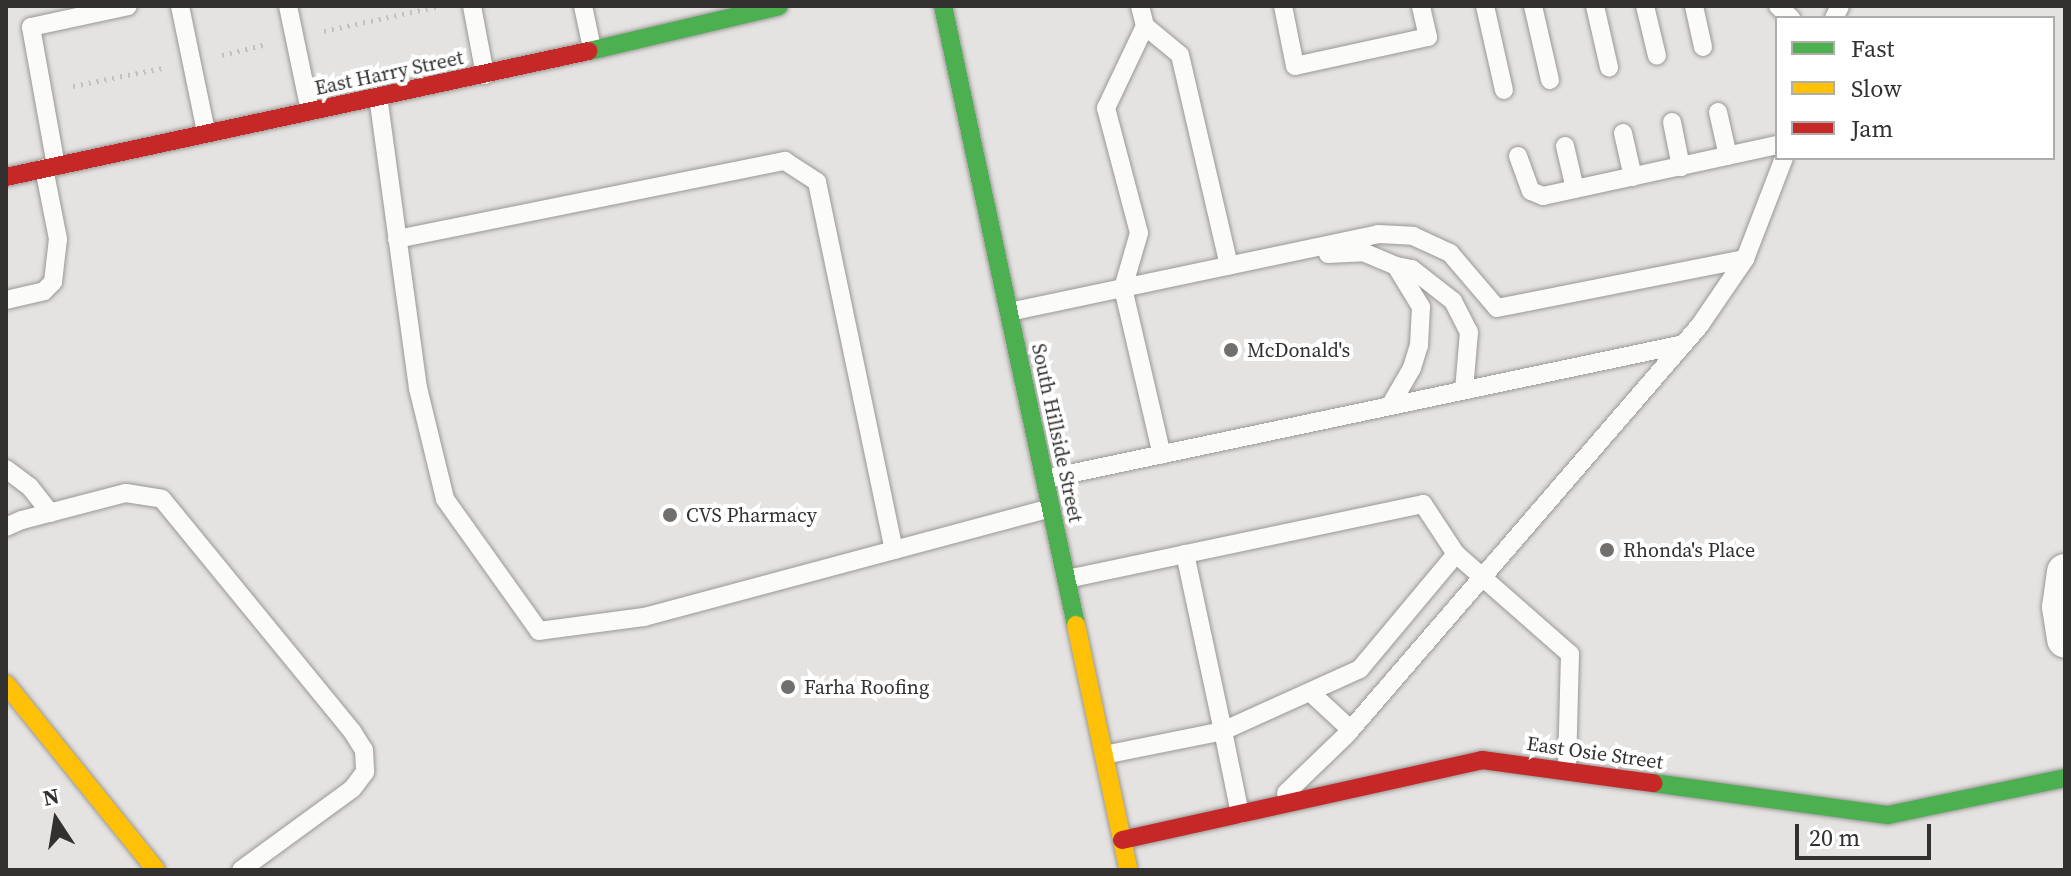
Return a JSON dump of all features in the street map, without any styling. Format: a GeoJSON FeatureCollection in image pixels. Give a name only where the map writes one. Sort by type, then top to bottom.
{"type":"FeatureCollection","features":[{"type":"Feature","properties":{"kind":"main road","name":"East Harry Street"},"geometry":{"type":"LineString","coordinates":[[6,177],[485,75],[775,6]]}},
{"type":"Feature","properties":{"kind":"main road","name":"South Hillside Street"},"geometry":{"type":"LineString","coordinates":[[943,6],[1129,870]]}},
{"type":"Feature","properties":{"kind":"main road"},"geometry":{"type":"LineString","coordinates":[[6,684],[156,870]]}},
{"type":"Feature","properties":{"kind":"main road","name":"East Osie Street"},"geometry":{"type":"LineString","coordinates":[[1122,840],[1482,760],[1888,815],[2065,778]]}},
{"type":"Feature","properties":{"kind":"street"},"geometry":{"type":"LineString","coordinates":[[2065,572],[2060,607],[2065,640]]}},
{"type":"Feature","properties":{"kind":"lane"},"geometry":{"type":"LineString","coordinates":[[6,300],[44,291],[53,282],[58,239],[31,27],[128,6]]}},
{"type":"Feature","properties":{"kind":"lane"},"geometry":{"type":"LineString","coordinates":[[180,6],[206,132]]}},
{"type":"Feature","properties":{"kind":"lane"},"geometry":{"type":"LineString","coordinates":[[288,6],[310,111]]}},
{"type":"Feature","properties":{"kind":"lane"},"geometry":{"type":"LineString","coordinates":[[472,6],[485,75]]}},
{"type":"Feature","properties":{"kind":"lane"},"geometry":{"type":"LineString","coordinates":[[583,6],[592,48]]}},
{"type":"Feature","properties":{"kind":"lane"},"geometry":{"type":"LineString","coordinates":[[1140,6],[1145,26],[1180,55],[1229,265]]}},
{"type":"Feature","properties":{"kind":"lane"},"geometry":{"type":"LineString","coordinates":[[1283,6],[1295,66],[1428,37],[1421,6]]}},
{"type":"Feature","properties":{"kind":"lane"},"geometry":{"type":"LineString","coordinates":[[1485,6],[1504,90]]}},
{"type":"Feature","properties":{"kind":"lane"},"geometry":{"type":"LineString","coordinates":[[1533,6],[1550,80]]}},
{"type":"Feature","properties":{"kind":"lane"},"geometry":{"type":"LineString","coordinates":[[1595,6],[1609,67]]}},
{"type":"Feature","properties":{"kind":"lane"},"geometry":{"type":"LineString","coordinates":[[1645,6],[1657,56]]}},
{"type":"Feature","properties":{"kind":"lane"},"geometry":{"type":"LineString","coordinates":[[1694,6],[1703,47]]}},
{"type":"Feature","properties":{"kind":"lane"},"geometry":{"type":"LineString","coordinates":[[1145,26],[1106,108],[1139,233],[1123,288],[1162,455]]}},
{"type":"Feature","properties":{"kind":"lane"},"geometry":{"type":"LineString","coordinates":[[378,96],[418,388],[445,499],[539,631],[644,617],[1051,507]]}},
{"type":"Feature","properties":{"kind":"lane"},"geometry":{"type":"LineString","coordinates":[[1718,112],[1728,156]]}},
{"type":"Feature","properties":{"kind":"lane"},"geometry":{"type":"LineString","coordinates":[[1672,122],[1681,167]]}},
{"type":"Feature","properties":{"kind":"lane"},"geometry":{"type":"LineString","coordinates":[[1623,133],[1633,177]]}},
{"type":"Feature","properties":{"kind":"lane"},"geometry":{"type":"LineString","coordinates":[[1518,156],[1531,191],[1543,196],[1775,145]]}},
{"type":"Feature","properties":{"kind":"lane"},"geometry":{"type":"LineString","coordinates":[[1565,146],[1575,189]]}},
{"type":"Feature","properties":{"kind":"lane"},"geometry":{"type":"LineString","coordinates":[[1272,807],[1350,729],[1684,344],[1745,259],[1783,160]]}},
{"type":"Feature","properties":{"kind":"lane"},"geometry":{"type":"LineString","coordinates":[[397,239],[785,161],[817,182],[894,550]]}},
{"type":"Feature","properties":{"kind":"lane"},"geometry":{"type":"LineString","coordinates":[[1009,312],[1378,234],[1413,236],[1450,253],[1497,308],[1745,259]]}},
{"type":"Feature","properties":{"kind":"lane"},"geometry":{"type":"LineString","coordinates":[[1263,258],[1363,252],[1396,266],[1412,269],[1453,301],[1469,332],[1464,390]]}},
{"type":"Feature","properties":{"kind":"lane"},"geometry":{"type":"LineString","coordinates":[[1390,406],[1412,368],[1419,345],[1421,307],[1396,266]]}},
{"type":"Feature","properties":{"kind":"lane"},"geometry":{"type":"LineString","coordinates":[[1045,480],[1684,344]]}},
{"type":"Feature","properties":{"kind":"lane"},"geometry":{"type":"LineString","coordinates":[[6,469],[30,487],[50,513]]}},
{"type":"Feature","properties":{"kind":"lane"},"geometry":{"type":"LineString","coordinates":[[6,527],[126,493],[162,499],[352,731],[364,750],[365,772],[352,789],[241,870]]}},
{"type":"Feature","properties":{"kind":"lane"},"geometry":{"type":"LineString","coordinates":[[1066,580],[1423,504],[1456,554],[1570,654],[1567,772]]}},
{"type":"Feature","properties":{"kind":"lane"},"geometry":{"type":"LineString","coordinates":[[1185,554],[1240,814]]}},
{"type":"Feature","properties":{"kind":"lane"},"geometry":{"type":"LineString","coordinates":[[1104,755],[1223,731],[1360,669],[1456,554]]}},
{"type":"Feature","properties":{"kind":"lane"},"geometry":{"type":"LineString","coordinates":[[1310,692],[1350,729]]}},
{"type":"Feature","properties":{"kind":"traffic: fast"},"geometry":{"type":"LineString","coordinates":[[589,51],[779,6]]}},
{"type":"Feature","properties":{"kind":"traffic: fast"},"geometry":{"type":"LineString","coordinates":[[943,6],[1076,625]]}},
{"type":"Feature","properties":{"kind":"traffic: fast"},"geometry":{"type":"LineString","coordinates":[[1653,783],[1888,815],[2065,778]]}},
{"type":"Feature","properties":{"kind":"traffic: slow"},"geometry":{"type":"LineString","coordinates":[[1076,625],[1128,868]]}},
{"type":"Feature","properties":{"kind":"traffic: slow"},"geometry":{"type":"LineString","coordinates":[[6,684],[156,870]]}},
{"type":"Feature","properties":{"kind":"traffic: jam"},"geometry":{"type":"LineString","coordinates":[[6,177],[589,51]]}},
{"type":"Feature","properties":{"kind":"traffic: jam"},"geometry":{"type":"LineString","coordinates":[[1122,840],[1482,760],[1653,783]]}},
{"type":"Feature","properties":{"kind":"place","name":"McDonald's"},"geometry":{"type":"Point","coordinates":[1231,350]}},
{"type":"Feature","properties":{"kind":"place","name":"CVS Pharmacy"},"geometry":{"type":"Point","coordinates":[670,515]}},
{"type":"Feature","properties":{"kind":"place","name":"Rhonda's Place"},"geometry":{"type":"Point","coordinates":[1607,550]}},
{"type":"Feature","properties":{"kind":"place","name":"Farha Roofing"},"geometry":{"type":"Point","coordinates":[788,687]}}]}
